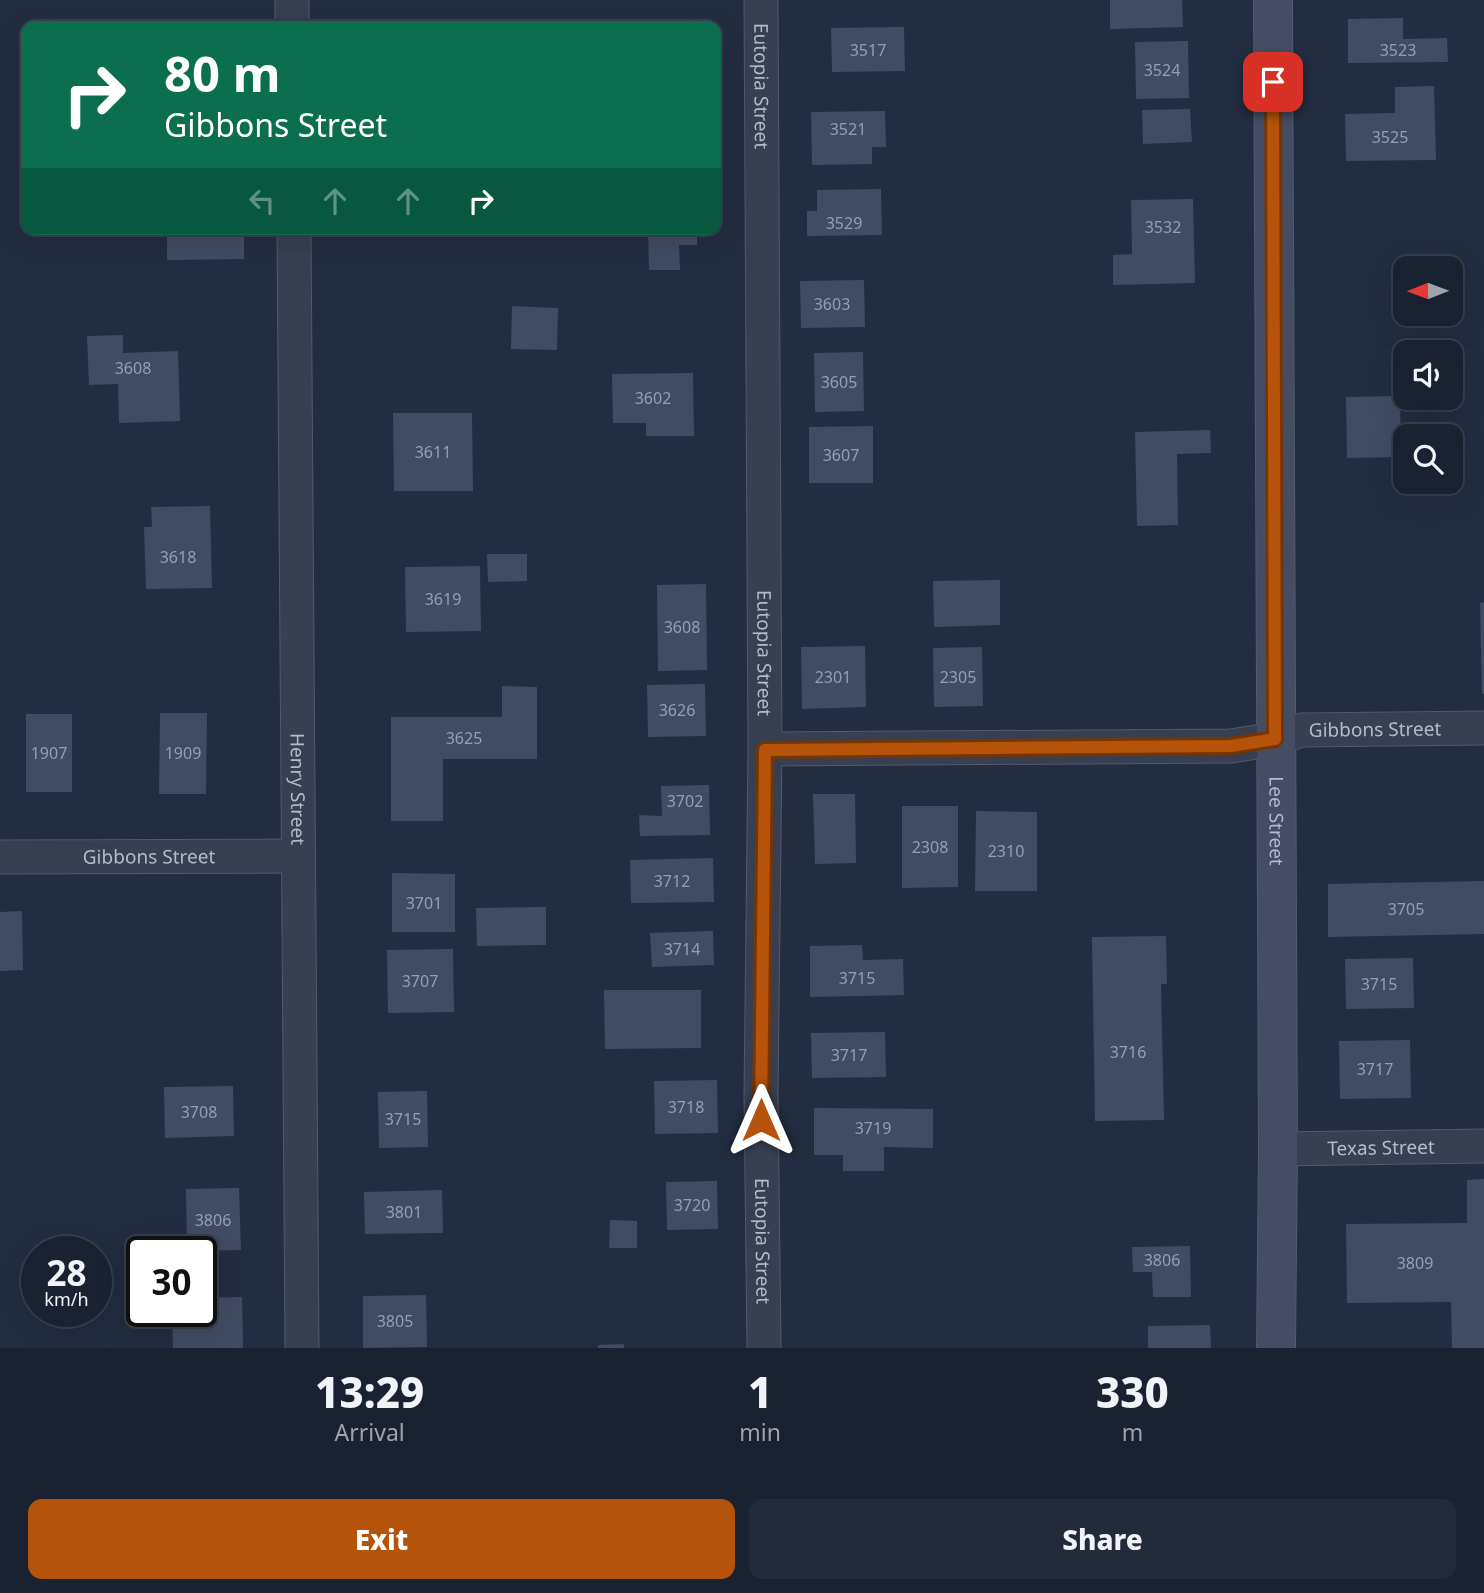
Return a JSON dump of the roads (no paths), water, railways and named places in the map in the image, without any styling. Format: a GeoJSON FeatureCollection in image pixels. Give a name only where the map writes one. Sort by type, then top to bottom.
{"type":"FeatureCollection","features":[{"type":"Feature","properties":{"kind":"main road","name":"Lee Street"},"geometry":{"type":"LineString","coordinates":[[1273,0],[1278,1149],[1276,1348]]}},
{"type":"Feature","properties":{"kind":"street"},"geometry":{"type":"LineString","coordinates":[[292,0],[292,21]]}},
{"type":"Feature","properties":{"kind":"street","name":"Eutopia Street"},"geometry":{"type":"LineString","coordinates":[[761,0],[765,750],[761,1080],[764,1348]]}},
{"type":"Feature","properties":{"kind":"street","name":"Henry Street"},"geometry":{"type":"LineString","coordinates":[[294,235],[302,1348]]}},
{"type":"Feature","properties":{"kind":"street","name":"Gibbons Street"},"geometry":{"type":"LineString","coordinates":[[765,750],[1231,746],[1275,739],[1302,730],[1484,727]]}},
{"type":"Feature","properties":{"kind":"street","name":"Gibbons Street"},"geometry":{"type":"LineString","coordinates":[[0,857],[299,856]]}},
{"type":"Feature","properties":{"kind":"street","name":"Texas Street"},"geometry":{"type":"LineString","coordinates":[[1278,1149],[1484,1146]]}}]}
